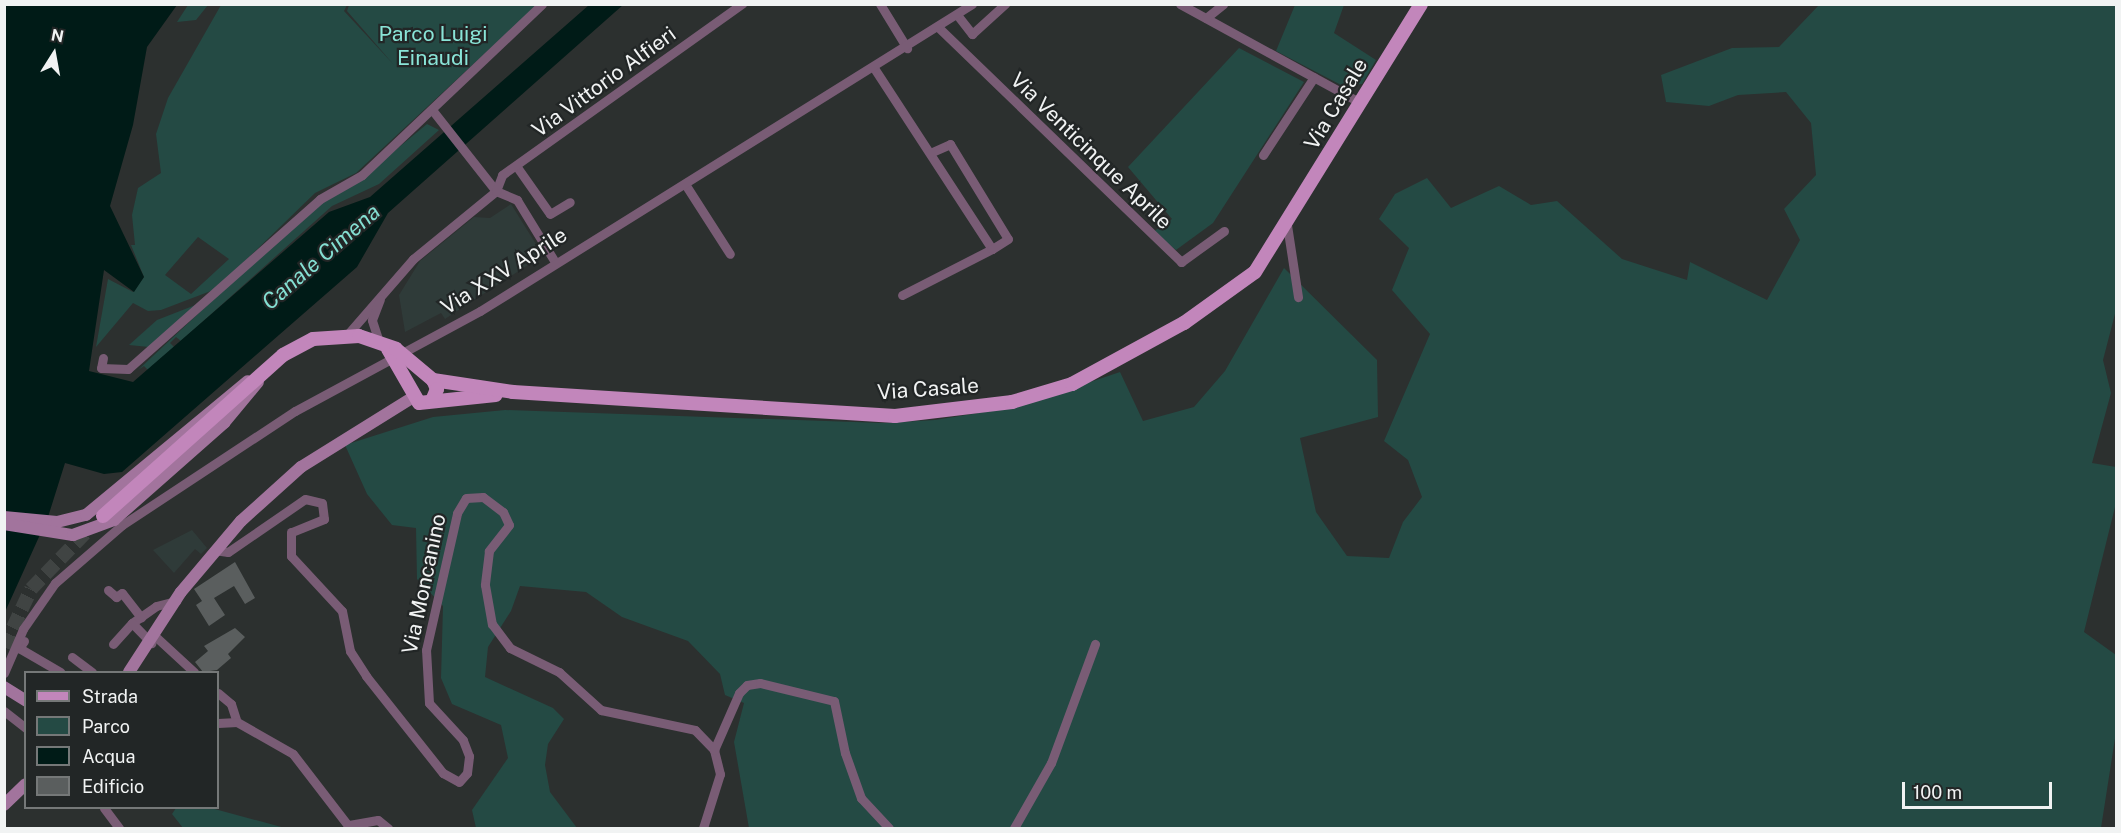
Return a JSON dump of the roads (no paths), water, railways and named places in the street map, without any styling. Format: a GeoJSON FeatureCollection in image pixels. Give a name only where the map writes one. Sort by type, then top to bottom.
{"type":"FeatureCollection","features":[{"type":"Feature","properties":{"kind":"main road","name":"Via Casale"},"geometry":{"type":"LineString","coordinates":[[513,392],[895,416],[1012,402],[1072,384],[1116,363],[1224,298],[1255,272],[1287,225],[1421,4]]}},
{"type":"Feature","properties":{"kind":"main road"},"geometry":{"type":"LineString","coordinates":[[109,518],[270,367],[301,344],[347,335],[382,344],[432,379],[437,389],[432,401]]}},
{"type":"Feature","properties":{"kind":"main road"},"geometry":{"type":"LineString","coordinates":[[382,344],[409,388],[424,404],[432,401],[513,392]]}},
{"type":"Feature","properties":{"kind":"main road"},"geometry":{"type":"LineString","coordinates":[[409,388],[416,378],[513,392]]}},
{"type":"Feature","properties":{"kind":"street"},"geometry":{"type":"LineString","coordinates":[[103,358],[101,368],[128,369],[320,199],[362,176],[433,111],[542,4]]}},
{"type":"Feature","properties":{"kind":"street","name":"Via Vittorio Alfieri"},"geometry":{"type":"LineString","coordinates":[[347,335],[438,236],[496,191],[501,176],[742,4]]}},
{"type":"Feature","properties":{"kind":"street"},"geometry":{"type":"LineString","coordinates":[[880,4],[908,48]]}},
{"type":"Feature","properties":{"kind":"street","name":"Via XXV Aprile"},"geometry":{"type":"LineString","coordinates":[[4,675],[23,629],[62,577],[122,525],[295,411],[480,311],[555,262],[908,48],[958,16],[972,4]]}},
{"type":"Feature","properties":{"kind":"street"},"geometry":{"type":"LineString","coordinates":[[958,16],[972,34],[1005,4]]}},
{"type":"Feature","properties":{"kind":"street"},"geometry":{"type":"LineString","coordinates":[[1180,4],[1361,103]]}},
{"type":"Feature","properties":{"kind":"street"},"geometry":{"type":"LineString","coordinates":[[1206,18],[1223,4]]}},
{"type":"Feature","properties":{"kind":"street","name":"Via Venticinque Aprile"},"geometry":{"type":"LineString","coordinates":[[939,28],[1181,262],[1224,231]]}},
{"type":"Feature","properties":{"kind":"street"},"geometry":{"type":"LineString","coordinates":[[874,68],[992,249]]}},
{"type":"Feature","properties":{"kind":"street"},"geometry":{"type":"LineString","coordinates":[[1263,155],[1314,77]]}},
{"type":"Feature","properties":{"kind":"street"},"geometry":{"type":"LineString","coordinates":[[433,111],[468,151],[496,191],[517,200],[555,262]]}},
{"type":"Feature","properties":{"kind":"street"},"geometry":{"type":"LineString","coordinates":[[902,295],[1008,239],[950,144],[930,153]]}},
{"type":"Feature","properties":{"kind":"street"},"geometry":{"type":"LineString","coordinates":[[516,167],[550,214],[570,202]]}},
{"type":"Feature","properties":{"kind":"street"},"geometry":{"type":"LineString","coordinates":[[685,184],[730,254]]}},
{"type":"Feature","properties":{"kind":"street"},"geometry":{"type":"LineString","coordinates":[[960,201],[979,190]]}},
{"type":"Feature","properties":{"kind":"street"},"geometry":{"type":"LineString","coordinates":[[1287,225],[1298,297]]}},
{"type":"Feature","properties":{"kind":"street","name":"Via Vittorio Alfieri"},"geometry":{"type":"LineString","coordinates":[[382,295],[372,320],[382,344]]}},
{"type":"Feature","properties":{"kind":"street"},"geometry":{"type":"LineString","coordinates":[[4,517],[37,522],[73,520],[101,505],[230,392],[270,367]]}},
{"type":"Feature","properties":{"kind":"street"},"geometry":{"type":"LineString","coordinates":[[130,671],[154,640],[176,602],[213,550],[301,467],[409,388]]}},
{"type":"Feature","properties":{"kind":"street","name":"Via Moncanino"},"geometry":{"type":"LineString","coordinates":[[213,550],[228,552],[305,499],[322,503],[324,519],[291,532],[291,556],[342,611],[350,651],[366,676],[443,773],[459,782],[467,773],[469,756],[459,735],[429,703],[426,650],[457,513],[466,498],[483,497],[508,519],[507,530],[489,551],[485,585],[492,624],[510,648],[559,672],[601,710],[695,730],[714,750]]}},
{"type":"Feature","properties":{"kind":"street"},"geometry":{"type":"LineString","coordinates":[[4,524],[73,535],[109,518]]}},
{"type":"Feature","properties":{"kind":"street","name":"Via XXV Aprile"},"geometry":{"type":"LineString","coordinates":[[58,671],[19,648],[62,577]]}},
{"type":"Feature","properties":{"kind":"street"},"geometry":{"type":"LineString","coordinates":[[108,590],[116,597],[122,593],[141,616]]}},
{"type":"Feature","properties":{"kind":"street"},"geometry":{"type":"LineString","coordinates":[[113,644],[132,623],[156,606],[176,602]]}},
{"type":"Feature","properties":{"kind":"street"},"geometry":{"type":"LineString","coordinates":[[132,623],[193,671]]}},
{"type":"Feature","properties":{"kind":"street"},"geometry":{"type":"LineString","coordinates":[[1014,828],[1051,763],[1095,644]]}},
{"type":"Feature","properties":{"kind":"street"},"geometry":{"type":"LineString","coordinates":[[72,657],[91,671]]}},
{"type":"Feature","properties":{"kind":"street"},"geometry":{"type":"LineString","coordinates":[[4,675],[24,694]]}},
{"type":"Feature","properties":{"kind":"street"},"geometry":{"type":"LineString","coordinates":[[703,828],[720,774],[714,750],[739,693],[747,686],[760,683],[834,701],[845,753],[861,798],[889,828]]}},
{"type":"Feature","properties":{"kind":"street"},"geometry":{"type":"LineString","coordinates":[[4,687],[24,701]]}},
{"type":"Feature","properties":{"kind":"street"},"geometry":{"type":"LineString","coordinates":[[4,693],[24,706]]}},
{"type":"Feature","properties":{"kind":"street"},"geometry":{"type":"LineString","coordinates":[[219,694],[231,704],[237,722]]}},
{"type":"Feature","properties":{"kind":"street"},"geometry":{"type":"LineString","coordinates":[[4,711],[24,726]]}},
{"type":"Feature","properties":{"kind":"street"},"geometry":{"type":"LineString","coordinates":[[219,723],[237,722],[292,754],[350,827],[378,820],[388,828]]}},
{"type":"Feature","properties":{"kind":"street"},"geometry":{"type":"LineString","coordinates":[[4,805],[24,786]]}},
{"type":"Feature","properties":{"kind":"street"},"geometry":{"type":"LineString","coordinates":[[105,809],[119,828]]}},
{"type":"Feature","properties":{"kind":"water","name":"Canale Cimena"},"geometry":{"type":"Polygon","coordinates":[[[5,5],[177,5],[147,47],[133,125],[110,206],[144,277],[134,292],[104,270],[89,371],[133,382],[329,212],[370,197],[589,5],[623,5],[388,213],[357,267],[122,472],[104,474],[65,463],[48,517],[5,612],[5,5]]]}},
{"type":"Feature","properties":{"kind":"tunnel"},"geometry":{"type":"LineString","coordinates":[[4,647],[31,589],[89,529]]}},
{"type":"Feature","properties":{"kind":"park label","name":"Parco Luigi Einaudi"},"geometry":{"type":"Point","coordinates":[433,46]}}]}
